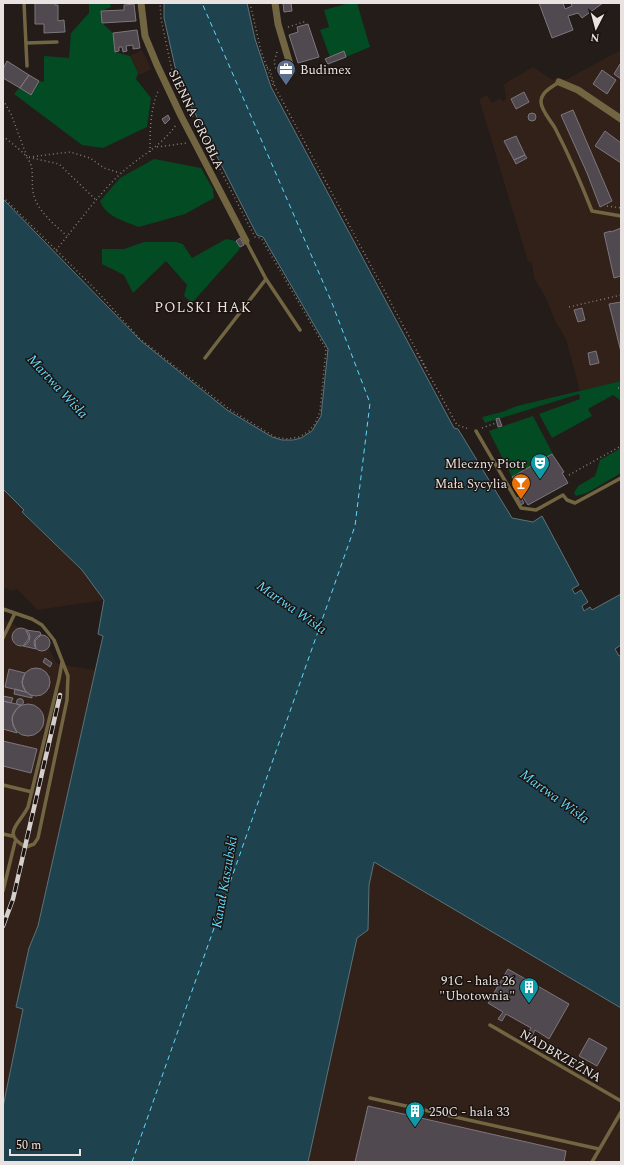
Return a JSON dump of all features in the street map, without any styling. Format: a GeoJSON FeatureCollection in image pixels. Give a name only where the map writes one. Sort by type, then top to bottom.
{"type":"FeatureCollection","features":[{"type":"Feature","properties":{"kind":"street","name":"SIENNA GROBLA"},"geometry":{"type":"LineString","coordinates":[[141,3],[145,36],[195,143],[246,241]]}},
{"type":"Feature","properties":{"kind":"street"},"geometry":{"type":"LineString","coordinates":[[275,3],[278,24],[292,71]]}},
{"type":"Feature","properties":{"kind":"street"},"geometry":{"type":"LineString","coordinates":[[559,82],[574,88],[621,119]]}},
{"type":"Feature","properties":{"kind":"lane"},"geometry":{"type":"LineString","coordinates":[[24,3],[27,66]]}},
{"type":"Feature","properties":{"kind":"lane"},"geometry":{"type":"LineString","coordinates":[[26,43],[57,42]]}},
{"type":"Feature","properties":{"kind":"lane"},"geometry":{"type":"LineString","coordinates":[[559,82],[543,94],[541,102],[542,108],[550,119],[569,155],[592,211],[621,216]]}},
{"type":"Feature","properties":{"kind":"lane"},"geometry":{"type":"LineString","coordinates":[[246,241],[266,279],[300,330]]}},
{"type":"Feature","properties":{"kind":"lane"},"geometry":{"type":"LineString","coordinates":[[205,358],[266,279]]}},
{"type":"Feature","properties":{"kind":"lane"},"geometry":{"type":"LineString","coordinates":[[476,431],[521,508],[536,510],[563,495],[567,500],[575,503],[621,478]]}},
{"type":"Feature","properties":{"kind":"lane"},"geometry":{"type":"LineString","coordinates":[[3,609],[15,612],[42,625],[54,640],[68,676],[68,700],[38,838],[30,847],[15,842]]}},
{"type":"Feature","properties":{"kind":"lane"},"geometry":{"type":"LineString","coordinates":[[3,638],[15,612]]}},
{"type":"Feature","properties":{"kind":"lane"},"geometry":{"type":"LineString","coordinates":[[3,891],[15,842],[12,836],[12,829],[24,816],[28,806],[62,662]]}},
{"type":"Feature","properties":{"kind":"lane"},"geometry":{"type":"LineString","coordinates":[[3,785],[32,792]]}},
{"type":"Feature","properties":{"kind":"lane"},"geometry":{"type":"LineString","coordinates":[[3,834],[12,836]]}},
{"type":"Feature","properties":{"kind":"lane","name":"NADBRZEŻNA"},"geometry":{"type":"LineString","coordinates":[[490,1025],[621,1102]]}},
{"type":"Feature","properties":{"kind":"lane"},"geometry":{"type":"LineString","coordinates":[[370,1098],[599,1149]]}},
{"type":"Feature","properties":{"kind":"lane"},"geometry":{"type":"LineString","coordinates":[[592,1162],[621,1112]]}},
{"type":"Feature","properties":{"kind":"path"},"geometry":{"type":"LineString","coordinates":[[3,197],[56,250],[139,338],[229,409],[281,438],[299,437],[309,431],[315,424],[320,411],[326,349],[261,238],[255,237],[174,80],[163,27],[160,3]]}},
{"type":"Feature","properties":{"kind":"path"},"geometry":{"type":"LineString","coordinates":[[250,3],[267,68],[275,87],[426,370],[458,425],[476,431]]}},
{"type":"Feature","properties":{"kind":"path"},"geometry":{"type":"LineString","coordinates":[[287,27],[307,21]]}},
{"type":"Feature","properties":{"kind":"path"},"geometry":{"type":"LineString","coordinates":[[158,28],[163,27]]}},
{"type":"Feature","properties":{"kind":"path"},"geometry":{"type":"LineString","coordinates":[[256,29],[260,28]]}},
{"type":"Feature","properties":{"kind":"path"},"geometry":{"type":"LineString","coordinates":[[162,48],[167,47]]}},
{"type":"Feature","properties":{"kind":"path"},"geometry":{"type":"LineString","coordinates":[[150,152],[150,129],[155,99],[164,79]]}},
{"type":"Feature","properties":{"kind":"path"},"geometry":{"type":"LineString","coordinates":[[3,100],[11,114],[18,138],[32,170],[31,181],[34,197],[42,212],[67,236]]}},
{"type":"Feature","properties":{"kind":"path"},"geometry":{"type":"LineString","coordinates":[[56,250],[121,174],[156,147],[168,136],[177,123]]}},
{"type":"Feature","properties":{"kind":"path"},"geometry":{"type":"LineString","coordinates":[[3,136],[27,157],[59,164],[97,201]]}},
{"type":"Feature","properties":{"kind":"path"},"geometry":{"type":"LineString","coordinates":[[156,147],[195,143]]}},
{"type":"Feature","properties":{"kind":"path"},"geometry":{"type":"LineString","coordinates":[[27,157],[70,152],[90,158],[104,168],[121,174]]}},
{"type":"Feature","properties":{"kind":"path"},"geometry":{"type":"LineString","coordinates":[[569,307],[621,295]]}},
{"type":"Feature","properties":{"kind":"path"},"geometry":{"type":"LineString","coordinates":[[486,426],[496,423]]}},
{"type":"Feature","properties":{"kind":"path"},"geometry":{"type":"LineString","coordinates":[[569,475],[621,446]]}},
{"type":"Feature","properties":{"kind":"shaded area"},"geometry":{"type":"Polygon","coordinates":[[[142,50],[151,69],[139,75],[130,56],[142,50]]]}},
{"type":"Feature","properties":{"kind":"shaded area"},"geometry":{"type":"Polygon","coordinates":[[[621,50],[621,381],[580,391],[566,339],[555,321],[546,298],[534,278],[532,263],[528,261],[479,99],[487,95],[492,103],[500,98],[504,102],[506,98],[504,84],[533,67],[553,80],[557,77],[565,80],[621,50]]]}},
{"type":"Feature","properties":{"kind":"shaded area"},"geometry":{"type":"Polygon","coordinates":[[[3,489],[24,510],[22,513],[82,570],[104,600],[37,610],[17,589],[10,591],[7,588],[3,589],[3,489]]]}},
{"type":"Feature","properties":{"kind":"shaded area"},"geometry":{"type":"Polygon","coordinates":[[[3,619],[20,628],[40,632],[48,638],[50,642],[49,648],[57,664],[95,670],[38,926],[29,948],[16,1007],[23,1008],[3,1107],[3,619]]]}},
{"type":"Feature","properties":{"kind":"shaded area"},"geometry":{"type":"Polygon","coordinates":[[[374,862],[621,1008],[621,1162],[308,1162],[357,938],[368,930],[369,885],[374,862]]]}},
{"type":"Feature","properties":{"kind":"green space"},"geometry":{"type":"Polygon","coordinates":[[[89,3],[110,3],[111,7],[101,11],[102,23],[113,33],[115,52],[130,56],[138,73],[136,79],[151,98],[147,127],[103,148],[82,145],[14,94],[19,88],[31,95],[39,81],[44,82],[44,56],[69,58],[71,33],[89,13],[89,3]]]}},
{"type":"Feature","properties":{"kind":"green space"},"geometry":{"type":"Polygon","coordinates":[[[350,3],[357,3],[370,47],[346,57],[344,51],[330,57],[320,30],[329,27],[324,10],[350,3]]]}},
{"type":"Feature","properties":{"kind":"green space"},"geometry":{"type":"Polygon","coordinates":[[[154,159],[201,168],[213,189],[214,198],[185,214],[139,227],[111,215],[100,201],[120,178],[154,159]]]}},
{"type":"Feature","properties":{"kind":"green space"},"geometry":{"type":"Polygon","coordinates":[[[226,239],[236,241],[240,247],[239,250],[192,303],[184,296],[187,285],[166,261],[133,293],[124,275],[102,264],[102,249],[124,249],[144,242],[176,242],[183,244],[192,258],[226,239]]]}},
{"type":"Feature","properties":{"kind":"green space"},"geometry":{"type":"Polygon","coordinates":[[[621,381],[621,401],[613,395],[588,409],[592,416],[552,438],[539,414],[580,399],[579,394],[485,423],[482,417],[502,412],[517,406],[621,381]]]}},
{"type":"Feature","properties":{"kind":"green space"},"geometry":{"type":"Polygon","coordinates":[[[533,416],[553,454],[512,477],[489,431],[533,416]]]}},
{"type":"Feature","properties":{"kind":"green space"},"geometry":{"type":"Polygon","coordinates":[[[621,448],[621,473],[587,493],[576,496],[574,493],[578,486],[595,476],[600,460],[621,448]]]}},
{"type":"Feature","properties":{"kind":"water"},"geometry":{"type":"Polygon","coordinates":[[[164,3],[247,3],[255,39],[271,87],[454,428],[458,429],[512,518],[533,522],[542,516],[579,585],[572,589],[575,594],[581,590],[588,602],[582,606],[584,611],[590,607],[592,610],[621,594],[621,645],[615,649],[619,656],[621,655],[621,1008],[374,862],[369,885],[368,930],[357,938],[308,1162],[3,1162],[3,1107],[23,1009],[16,1007],[29,948],[38,926],[103,636],[98,634],[104,600],[82,570],[22,512],[24,510],[3,489],[3,199],[141,341],[227,410],[272,437],[282,440],[301,438],[312,431],[321,416],[328,349],[263,237],[257,235],[178,80],[164,18],[164,3]]]}},
{"type":"Feature","properties":{"kind":"building"},"geometry":{"type":"Polygon","coordinates":[[[35,3],[55,3],[55,5],[58,5],[58,21],[64,20],[65,32],[44,33],[44,24],[35,24],[35,3]]]}},
{"type":"Feature","properties":{"kind":"building"},"geometry":{"type":"Polygon","coordinates":[[[283,3],[291,3],[292,11],[284,12],[283,3]]]}},
{"type":"Feature","properties":{"kind":"building"},"geometry":{"type":"Polygon","coordinates":[[[539,3],[563,3],[565,9],[572,6],[571,3],[603,3],[582,18],[578,13],[568,16],[573,30],[552,38],[539,3]]]}},
{"type":"Feature","properties":{"kind":"building"},"geometry":{"type":"Polygon","coordinates":[[[134,4],[136,21],[102,23],[101,11],[124,10],[124,5],[134,4]]]}},
{"type":"Feature","properties":{"kind":"building"},"geometry":{"type":"Polygon","coordinates":[[[308,24],[319,57],[298,63],[289,35],[298,32],[297,27],[308,24]]]}},
{"type":"Feature","properties":{"kind":"building"},"geometry":{"type":"Polygon","coordinates":[[[137,30],[140,48],[133,49],[133,45],[126,46],[127,51],[123,52],[122,47],[119,47],[119,51],[115,52],[113,33],[137,30]]]}},
{"type":"Feature","properties":{"kind":"building"},"geometry":{"type":"Polygon","coordinates":[[[344,51],[346,57],[328,64],[325,59],[344,51]]]}},
{"type":"Feature","properties":{"kind":"building"},"geometry":{"type":"Polygon","coordinates":[[[7,61],[29,75],[20,88],[3,78],[3,69],[7,61]]]}},
{"type":"Feature","properties":{"kind":"building"},"geometry":{"type":"Polygon","coordinates":[[[620,64],[621,65],[621,79],[614,74],[620,64]]]}},
{"type":"Feature","properties":{"kind":"building"},"geometry":{"type":"Polygon","coordinates":[[[602,70],[616,80],[607,94],[593,84],[602,70]]]}},
{"type":"Feature","properties":{"kind":"building"},"geometry":{"type":"Polygon","coordinates":[[[29,75],[39,81],[31,95],[20,88],[29,75]]]}},
{"type":"Feature","properties":{"kind":"building"},"geometry":{"type":"Polygon","coordinates":[[[524,92],[529,102],[516,109],[511,99],[524,92]]]}},
{"type":"Feature","properties":{"kind":"building"},"geometry":{"type":"Polygon","coordinates":[[[573,110],[612,201],[600,207],[587,173],[561,115],[573,110]]]}},
{"type":"Feature","properties":{"kind":"building"},"geometry":{"type":"Polygon","coordinates":[[[530,113],[534,113],[536,117],[534,121],[530,121],[528,119],[528,115],[530,113]]]}},
{"type":"Feature","properties":{"kind":"building"},"geometry":{"type":"Polygon","coordinates":[[[168,115],[170,119],[165,124],[162,119],[168,115]]]}},
{"type":"Feature","properties":{"kind":"building"},"geometry":{"type":"Polygon","coordinates":[[[605,131],[621,143],[621,163],[595,146],[605,131]]]}},
{"type":"Feature","properties":{"kind":"building"},"geometry":{"type":"Polygon","coordinates":[[[516,136],[525,155],[514,160],[504,141],[516,136]]]}},
{"type":"Feature","properties":{"kind":"building"},"geometry":{"type":"Polygon","coordinates":[[[525,155],[527,158],[516,164],[514,160],[525,155]]]}},
{"type":"Feature","properties":{"kind":"building"},"geometry":{"type":"Polygon","coordinates":[[[621,228],[621,276],[614,278],[604,233],[621,228]]]}},
{"type":"Feature","properties":{"kind":"building"},"geometry":{"type":"Polygon","coordinates":[[[240,238],[244,245],[240,247],[236,241],[240,238]]]}},
{"type":"Feature","properties":{"kind":"building"},"geometry":{"type":"Polygon","coordinates":[[[621,302],[621,352],[609,304],[621,302]]]}},
{"type":"Feature","properties":{"kind":"building"},"geometry":{"type":"Polygon","coordinates":[[[582,308],[585,320],[578,322],[574,310],[582,308]]]}},
{"type":"Feature","properties":{"kind":"building"},"geometry":{"type":"Polygon","coordinates":[[[596,351],[599,363],[590,365],[588,353],[596,351]]]}},
{"type":"Feature","properties":{"kind":"building"},"geometry":{"type":"Polygon","coordinates":[[[499,418],[502,426],[498,427],[496,419],[499,418]]]}},
{"type":"Feature","properties":{"kind":"building","name":"Mleczny Piotr"},"geometry":{"type":"Polygon","coordinates":[[[552,454],[564,472],[562,473],[568,483],[528,505],[516,487],[517,486],[512,477],[552,454]]]}},
{"type":"Feature","properties":{"kind":"building"},"geometry":{"type":"Polygon","coordinates":[[[520,496],[524,503],[521,505],[517,498],[520,496]]]}},
{"type":"Feature","properties":{"kind":"building"},"geometry":{"type":"Polygon","coordinates":[[[21,628],[27,631],[30,637],[27,643],[21,646],[15,643],[12,637],[15,631],[21,628]]]}},
{"type":"Feature","properties":{"kind":"building"},"geometry":{"type":"Polygon","coordinates":[[[26,630],[40,632],[41,635],[35,641],[36,649],[23,646],[29,638],[26,630]]]}},
{"type":"Feature","properties":{"kind":"building"},"geometry":{"type":"Polygon","coordinates":[[[42,635],[48,637],[50,643],[48,649],[42,651],[36,649],[34,643],[36,637],[42,635]]]}},
{"type":"Feature","properties":{"kind":"building"},"geometry":{"type":"Polygon","coordinates":[[[45,658],[52,663],[50,667],[43,662],[45,658]]]}},
{"type":"Feature","properties":{"kind":"building"},"geometry":{"type":"Polygon","coordinates":[[[36,668],[46,672],[50,682],[46,692],[36,696],[26,692],[22,682],[26,672],[36,668]]]}},
{"type":"Feature","properties":{"kind":"building"},"geometry":{"type":"Polygon","coordinates":[[[9,669],[25,673],[22,683],[26,692],[5,687],[9,669]]]}},
{"type":"Feature","properties":{"kind":"building"},"geometry":{"type":"Polygon","coordinates":[[[15,689],[26,692],[32,696],[32,698],[14,694],[15,689]]]}},
{"type":"Feature","properties":{"kind":"building"},"geometry":{"type":"Polygon","coordinates":[[[3,696],[13,698],[11,703],[3,701],[3,696]]]}},
{"type":"Feature","properties":{"kind":"building"},"geometry":{"type":"Polygon","coordinates":[[[20,699],[23,702],[20,705],[17,702],[20,699]]]}},
{"type":"Feature","properties":{"kind":"building"},"geometry":{"type":"Polygon","coordinates":[[[3,701],[21,705],[12,717],[17,733],[3,729],[3,701]]]}},
{"type":"Feature","properties":{"kind":"building"},"geometry":{"type":"Polygon","coordinates":[[[28,704],[34,705],[41,711],[44,720],[43,726],[37,733],[28,736],[22,735],[15,729],[12,720],[13,714],[19,707],[28,704]]]}},
{"type":"Feature","properties":{"kind":"building"},"geometry":{"type":"Polygon","coordinates":[[[3,741],[37,749],[31,773],[3,766],[3,741]]]}},
{"type":"Feature","properties":{"kind":"building","name":"91C - hala 26 \"Ubotownia\""},"geometry":{"type":"Polygon","coordinates":[[[508,969],[569,1004],[549,1039],[535,1030],[531,1038],[527,1035],[531,1028],[506,1014],[502,1021],[498,1019],[503,1012],[488,1003],[508,969]]]}},
{"type":"Feature","properties":{"kind":"building"},"geometry":{"type":"Polygon","coordinates":[[[589,1038],[607,1048],[597,1066],[579,1056],[589,1038]]]}},
{"type":"Feature","properties":{"kind":"building","name":"250C - hala 33"},"geometry":{"type":"Polygon","coordinates":[[[368,1106],[566,1151],[564,1162],[355,1162],[368,1106]]]}},
{"type":"Feature","properties":{"kind":"ferry route"},"geometry":{"type":"LineString","coordinates":[[132,1162],[355,526],[370,403],[332,303],[202,3]]}},
{"type":"Feature","properties":{"kind":"railway"},"geometry":{"type":"LineString","coordinates":[[3,926],[13,899],[60,695]]}},
{"type":"Feature","properties":{"kind":"place","name":"Budimex"},"geometry":{"type":"Point","coordinates":[286,86]}},
{"type":"Feature","properties":{"kind":"place","name":"Mleczny Piotr"},"geometry":{"type":"Point","coordinates":[540,480]}},
{"type":"Feature","properties":{"kind":"place","name":"Mała Sycylia"},"geometry":{"type":"Point","coordinates":[521,500]}},
{"type":"Feature","properties":{"kind":"place","name":"91C - hala 26 \"Ubotownia\""},"geometry":{"type":"Point","coordinates":[529,1004]}},
{"type":"Feature","properties":{"kind":"place","name":"250C - hala 33"},"geometry":{"type":"Point","coordinates":[415,1128]}},
{"type":"Feature","properties":{"kind":"district","name":"POLSKI HAK"},"geometry":{"type":"Point","coordinates":[203,307]}},
{"type":"Feature","properties":{"kind":"water label","name":"Martwa Wisła"},"geometry":{"type":"Point","coordinates":[58,386]}},
{"type":"Feature","properties":{"kind":"water label","name":"Martwa Wisła"},"geometry":{"type":"Point","coordinates":[292,607]}},
{"type":"Feature","properties":{"kind":"water label","name":"Martwa Wisła"},"geometry":{"type":"Point","coordinates":[555,796]}},
{"type":"Feature","properties":{"kind":"water label","name":"Kanał Kaszubski"},"geometry":{"type":"Point","coordinates":[224,882]}}]}
